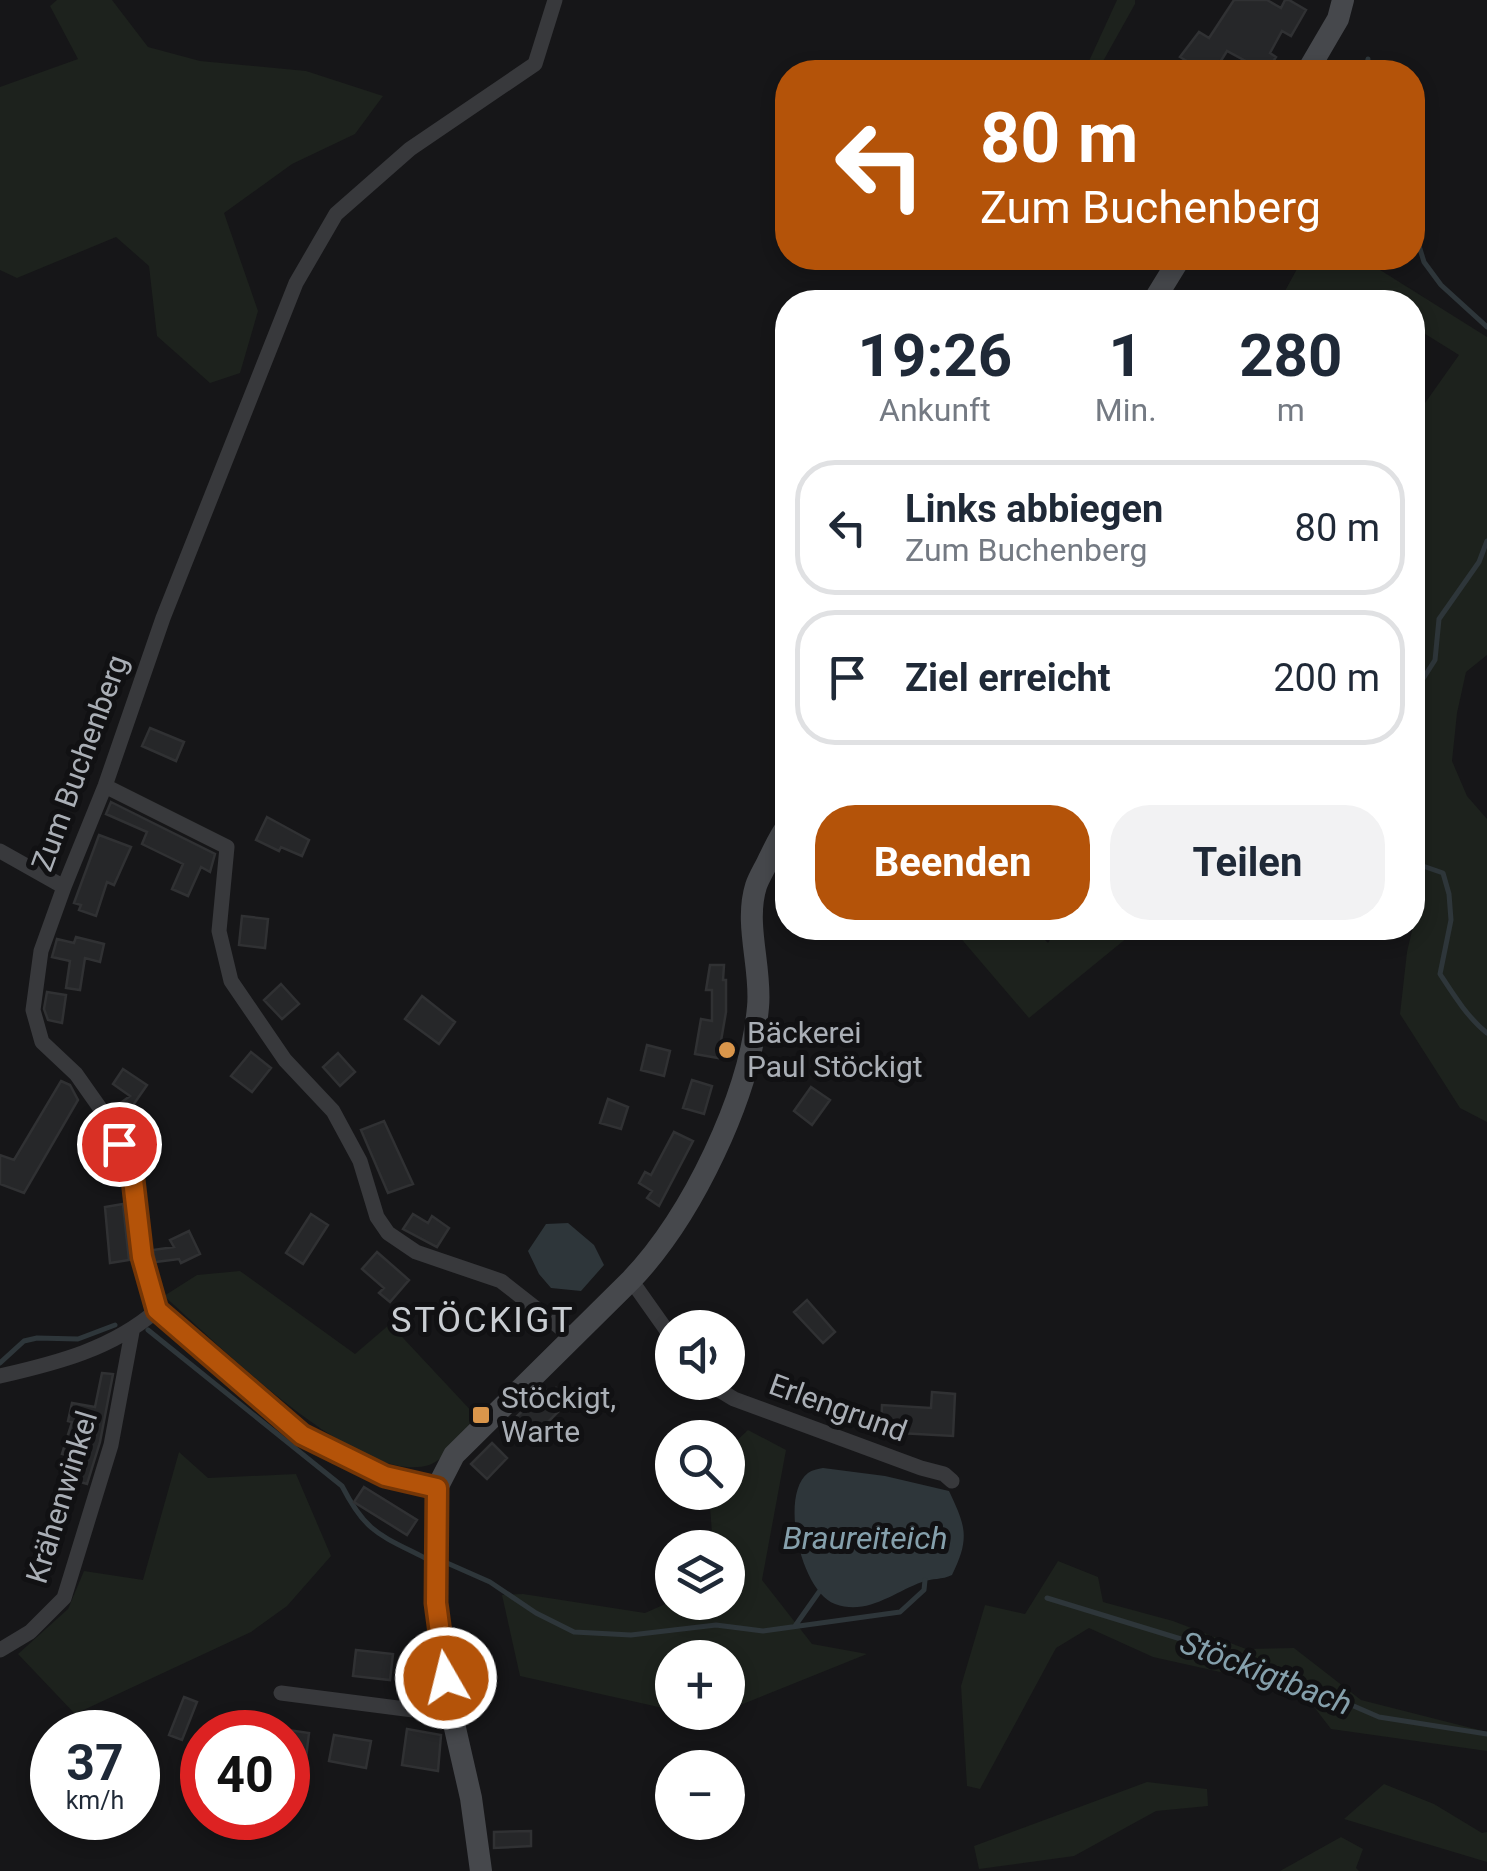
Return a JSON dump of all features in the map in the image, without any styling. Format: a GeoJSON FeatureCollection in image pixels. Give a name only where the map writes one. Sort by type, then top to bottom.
{"type":"FeatureCollection","features":[{"type":"Feature","properties":{"kind":"street","name":"Zum Buchenberg"},"geometry":{"type":"LineString","coordinates":[[157,1310],[142,1257],[132,1171],[107,1118],[76,1074],[42,1042],[36,1026],[33,1010],[41,951],[105,786],[163,618],[296,283],[336,214],[410,149],[534,64],[555,0]]}},
{"type":"Feature","properties":{"kind":"street"},"geometry":{"type":"LineString","coordinates":[[1314,60],[1338,19],[1343,0]]}},
{"type":"Feature","properties":{"kind":"street"},"geometry":{"type":"LineString","coordinates":[[105,786],[227,847],[218,930],[231,982],[285,1060],[333,1111],[360,1161],[377,1218],[388,1233],[416,1252],[501,1282],[571,1336]]}},
{"type":"Feature","properties":{"kind":"street"},"geometry":{"type":"LineString","coordinates":[[481,1871],[436,1603],[437,1488],[454,1455],[656,1255],[682,1217],[719,1140],[751,1052],[760,983],[755,889],[775,850]]}},
{"type":"Feature","properties":{"kind":"street"},"geometry":{"type":"LineString","coordinates":[[0,851],[64,887]]}},
{"type":"Feature","properties":{"kind":"street"},"geometry":{"type":"LineString","coordinates":[[632,1280],[655,1313]]}},
{"type":"Feature","properties":{"kind":"street"},"geometry":{"type":"LineString","coordinates":[[0,1376],[50,1365],[132,1332],[157,1310],[302,1435],[385,1476],[437,1488]]}},
{"type":"Feature","properties":{"kind":"street","name":"Krähenwinkel"},"geometry":{"type":"LineString","coordinates":[[0,1650],[30,1632],[64,1598],[111,1445],[132,1332]]}},
{"type":"Feature","properties":{"kind":"street","name":"Erlengrund"},"geometry":{"type":"LineString","coordinates":[[737,1400],[944,1474],[952,1481]]}},
{"type":"Feature","properties":{"kind":"street"},"geometry":{"type":"LineString","coordinates":[[281,1694],[452,1715]]}},
{"type":"Feature","properties":{"kind":"shaded area"},"geometry":{"type":"Polygon","coordinates":[[[57,0],[112,0],[148,47],[200,61],[306,71],[383,96],[355,134],[292,164],[224,213],[258,311],[240,373],[210,383],[157,336],[149,266],[116,237],[17,278],[0,270],[0,87],[78,59],[50,6],[57,0]]]}},
{"type":"Feature","properties":{"kind":"shaded area"},"geometry":{"type":"Polygon","coordinates":[[[1117,0],[1135,0],[1104,60],[1090,60],[1117,0]]]}},
{"type":"Feature","properties":{"kind":"shaded area"},"geometry":{"type":"Polygon","coordinates":[[[1296,270],[1380,270],[1412,290],[1286,290],[1296,270]]]}},
{"type":"Feature","properties":{"kind":"shaded area"},"geometry":{"type":"Polygon","coordinates":[[[1425,298],[1487,337],[1487,655],[1466,672],[1452,761],[1467,796],[1487,819],[1487,1122],[1460,1108],[1400,1014],[1410,940],[1425,940],[1425,403],[1459,355],[1425,334],[1425,298]]]}},
{"type":"Feature","properties":{"kind":"shaded area"},"geometry":{"type":"Polygon","coordinates":[[[962,940],[1124,940],[1029,1018],[962,940]]]}},
{"type":"Feature","properties":{"kind":"shaded area"},"geometry":{"type":"Polygon","coordinates":[[[240,1271],[355,1354],[390,1324],[476,1416],[448,1451],[429,1465],[400,1466],[365,1454],[328,1433],[289,1406],[164,1296],[197,1275],[240,1271]]]}},
{"type":"Feature","properties":{"kind":"shaded area"},"geometry":{"type":"Polygon","coordinates":[[[748,1430],[786,1450],[762,1580],[812,1644],[867,1654],[745,1703],[745,1640],[655,1640],[655,1706],[520,1676],[502,1595],[523,1594],[645,1613],[655,1609],[655,1620],[745,1620],[745,1530],[712,1530],[710,1510],[745,1510],[748,1430]]]}},
{"type":"Feature","properties":{"kind":"shaded area"},"geometry":{"type":"Polygon","coordinates":[[[179,1452],[208,1478],[296,1474],[331,1556],[287,1606],[251,1632],[84,1710],[71,1710],[18,1654],[68,1609],[84,1571],[143,1580],[179,1452]]]}},
{"type":"Feature","properties":{"kind":"shaded area"},"geometry":{"type":"Polygon","coordinates":[[[1058,1561],[1098,1577],[1103,1602],[1173,1621],[1246,1649],[1294,1648],[1361,1700],[1487,1732],[1487,1751],[1331,1729],[1301,1690],[1153,1657],[1089,1628],[1056,1648],[980,1789],[967,1786],[961,1686],[985,1605],[1025,1614],[1058,1561]]]}},
{"type":"Feature","properties":{"kind":"shaded area"},"geometry":{"type":"Polygon","coordinates":[[[1147,1782],[1207,1789],[1208,1806],[1156,1811],[1074,1856],[979,1869],[974,1846],[1147,1782]]]}},
{"type":"Feature","properties":{"kind":"shaded area"},"geometry":{"type":"Polygon","coordinates":[[[1384,1784],[1434,1804],[1482,1833],[1487,1832],[1487,1862],[1344,1819],[1384,1784]]]}},
{"type":"Feature","properties":{"kind":"shaded area"},"geometry":{"type":"Polygon","coordinates":[[[1341,1837],[1363,1849],[1356,1868],[1359,1871],[1280,1871],[1341,1837]]]}},
{"type":"Feature","properties":{"kind":"water"},"geometry":{"type":"Polygon","coordinates":[[[568,1223],[594,1245],[604,1265],[581,1291],[551,1288],[528,1251],[546,1224],[568,1223]]]}},
{"type":"Feature","properties":{"kind":"water","name":"Braureiteich"},"geometry":{"type":"Polygon","coordinates":[[[823,1468],[885,1476],[949,1491],[964,1533],[962,1551],[952,1575],[922,1582],[858,1607],[835,1604],[823,1596],[804,1563],[795,1501],[799,1484],[808,1473],[823,1468]]]}},
{"type":"Feature","properties":{"kind":"building"},"geometry":{"type":"Polygon","coordinates":[[[1234,0],[1267,0],[1281,8],[1289,0],[1306,10],[1291,36],[1282,31],[1270,53],[1276,57],[1274,60],[1244,60],[1227,51],[1221,60],[1180,57],[1199,32],[1209,38],[1234,0]]]}},
{"type":"Feature","properties":{"kind":"building"},"geometry":{"type":"Polygon","coordinates":[[[150,728],[184,742],[176,761],[142,746],[150,728]]]}},
{"type":"Feature","properties":{"kind":"building"},"geometry":{"type":"Polygon","coordinates":[[[111,802],[215,854],[210,872],[201,867],[188,896],[172,889],[183,864],[142,844],[147,832],[106,814],[111,802]]]}},
{"type":"Feature","properties":{"kind":"building"},"geometry":{"type":"Polygon","coordinates":[[[267,817],[309,840],[302,856],[256,840],[267,817]]]}},
{"type":"Feature","properties":{"kind":"building"},"geometry":{"type":"Polygon","coordinates":[[[99,835],[131,847],[114,885],[107,882],[96,916],[79,910],[81,905],[74,903],[99,835]]]}},
{"type":"Feature","properties":{"kind":"building"},"geometry":{"type":"Polygon","coordinates":[[[242,916],[268,919],[265,948],[239,945],[242,916]]]}},
{"type":"Feature","properties":{"kind":"building"},"geometry":{"type":"Polygon","coordinates":[[[76,937],[104,944],[100,962],[85,958],[80,990],[66,988],[70,961],[52,957],[57,939],[74,943],[76,937]]]}},
{"type":"Feature","properties":{"kind":"building"},"geometry":{"type":"Polygon","coordinates":[[[710,965],[724,965],[726,980],[726,1012],[718,1058],[695,1054],[701,1019],[712,1021],[712,990],[706,990],[710,965]]]}},
{"type":"Feature","properties":{"kind":"building"},"geometry":{"type":"Polygon","coordinates":[[[281,984],[299,1004],[282,1019],[264,1000],[281,984]]]}},
{"type":"Feature","properties":{"kind":"building"},"geometry":{"type":"Polygon","coordinates":[[[47,992],[66,995],[62,1023],[48,1020],[44,1009],[47,992]]]}},
{"type":"Feature","properties":{"kind":"building"},"geometry":{"type":"Polygon","coordinates":[[[422,996],[455,1022],[439,1044],[405,1019],[422,996]]]}},
{"type":"Feature","properties":{"kind":"building"},"geometry":{"type":"Polygon","coordinates":[[[647,1045],[670,1051],[664,1076],[641,1070],[647,1045]]]}},
{"type":"Feature","properties":{"kind":"building"},"geometry":{"type":"Polygon","coordinates":[[[251,1052],[271,1068],[252,1092],[231,1076],[251,1052]]]}},
{"type":"Feature","properties":{"kind":"building"},"geometry":{"type":"Polygon","coordinates":[[[338,1053],[355,1072],[340,1086],[323,1067],[338,1053]]]}},
{"type":"Feature","properties":{"kind":"building"},"geometry":{"type":"Polygon","coordinates":[[[123,1069],[147,1085],[129,1111],[142,1140],[132,1145],[114,1108],[130,1096],[113,1084],[123,1069]]]}},
{"type":"Feature","properties":{"kind":"building"},"geometry":{"type":"Polygon","coordinates":[[[692,1080],[712,1086],[704,1114],[683,1108],[692,1080]]]}},
{"type":"Feature","properties":{"kind":"building"},"geometry":{"type":"Polygon","coordinates":[[[61,1081],[70,1085],[78,1100],[24,1193],[0,1184],[0,1155],[14,1160],[61,1081]]]}},
{"type":"Feature","properties":{"kind":"building"},"geometry":{"type":"Polygon","coordinates":[[[811,1087],[830,1100],[812,1125],[794,1111],[811,1087]]]}},
{"type":"Feature","properties":{"kind":"building"},"geometry":{"type":"Polygon","coordinates":[[[608,1099],[628,1107],[621,1129],[600,1123],[608,1099]]]}},
{"type":"Feature","properties":{"kind":"building"},"geometry":{"type":"Polygon","coordinates":[[[384,1121],[413,1184],[388,1193],[361,1130],[384,1121]]]}},
{"type":"Feature","properties":{"kind":"building"},"geometry":{"type":"Polygon","coordinates":[[[674,1132],[693,1141],[659,1206],[647,1198],[652,1191],[639,1183],[645,1172],[651,1175],[674,1132]]]}},
{"type":"Feature","properties":{"kind":"building"},"geometry":{"type":"Polygon","coordinates":[[[123,1204],[129,1260],[110,1263],[105,1207],[123,1204]]]}},
{"type":"Feature","properties":{"kind":"building"},"geometry":{"type":"Polygon","coordinates":[[[311,1214],[328,1225],[303,1264],[286,1253],[311,1214]]]}},
{"type":"Feature","properties":{"kind":"building"},"geometry":{"type":"Polygon","coordinates":[[[413,1214],[428,1223],[432,1216],[449,1228],[437,1247],[403,1229],[413,1214]]]}},
{"type":"Feature","properties":{"kind":"building"},"geometry":{"type":"Polygon","coordinates":[[[189,1231],[200,1254],[181,1263],[179,1259],[155,1262],[153,1250],[174,1247],[170,1240],[189,1231]]]}},
{"type":"Feature","properties":{"kind":"building"},"geometry":{"type":"Polygon","coordinates":[[[377,1252],[409,1280],[390,1302],[379,1293],[384,1288],[362,1269],[377,1252]]]}},
{"type":"Feature","properties":{"kind":"building"},"geometry":{"type":"Polygon","coordinates":[[[807,1300],[835,1332],[823,1343],[794,1312],[807,1300]]]}},
{"type":"Feature","properties":{"kind":"building"},"geometry":{"type":"Polygon","coordinates":[[[102,1373],[113,1374],[87,1484],[63,1477],[69,1456],[62,1454],[72,1422],[68,1421],[72,1403],[95,1407],[102,1373]]]}},
{"type":"Feature","properties":{"kind":"building"},"geometry":{"type":"Polygon","coordinates":[[[556,1388],[569,1401],[532,1438],[514,1419],[545,1389],[550,1394],[556,1388]]]}},
{"type":"Feature","properties":{"kind":"building"},"geometry":{"type":"Polygon","coordinates":[[[932,1392],[955,1394],[953,1436],[881,1432],[882,1405],[931,1408],[932,1392]]]}},
{"type":"Feature","properties":{"kind":"building"},"geometry":{"type":"Polygon","coordinates":[[[492,1443],[507,1458],[487,1479],[471,1464],[492,1443]]]}},
{"type":"Feature","properties":{"kind":"building"},"geometry":{"type":"Polygon","coordinates":[[[364,1487],[417,1520],[407,1535],[354,1502],[364,1487]]]}},
{"type":"Feature","properties":{"kind":"building"},"geometry":{"type":"Polygon","coordinates":[[[356,1650],[393,1654],[390,1680],[353,1676],[356,1650]]]}},
{"type":"Feature","properties":{"kind":"building"},"geometry":{"type":"Polygon","coordinates":[[[184,1697],[197,1702],[194,1710],[180,1710],[180,1739],[169,1735],[184,1697]]]}},
{"type":"Feature","properties":{"kind":"building"},"geometry":{"type":"Polygon","coordinates":[[[407,1729],[441,1735],[438,1771],[402,1765],[407,1729]]]}},
{"type":"Feature","properties":{"kind":"building"},"geometry":{"type":"Polygon","coordinates":[[[334,1735],[371,1741],[366,1768],[329,1761],[334,1735]]]}},
{"type":"Feature","properties":{"kind":"building"},"geometry":{"type":"Polygon","coordinates":[[[531,1831],[531,1846],[494,1848],[494,1832],[531,1831]]]}},
{"type":"Feature","properties":{"kind":"waterway"},"geometry":{"type":"LineString","coordinates":[[1425,263],[1441,285],[1487,327]]}},
{"type":"Feature","properties":{"kind":"waterway"},"geometry":{"type":"LineString","coordinates":[[1425,676],[1435,660],[1439,619],[1479,562],[1487,541]]}},
{"type":"Feature","properties":{"kind":"waterway"},"geometry":{"type":"LineString","coordinates":[[1425,867],[1443,873],[1449,894],[1451,920],[1440,974],[1467,1013],[1487,1033]]}},
{"type":"Feature","properties":{"kind":"waterway","name":"Stöckigtbach"},"geometry":{"type":"LineString","coordinates":[[0,1363],[24,1341],[78,1339],[115,1325]]}},
{"type":"Feature","properties":{"kind":"waterway","name":"Stöckigtbach"},"geometry":{"type":"LineString","coordinates":[[148,1330],[342,1486],[359,1514],[376,1531],[425,1558]]}},
{"type":"Feature","properties":{"kind":"waterway","name":"Stöckigtbach"},"geometry":{"type":"LineString","coordinates":[[447,1563],[490,1582],[536,1613],[574,1632],[631,1635],[716,1625],[763,1631],[900,1612],[924,1590],[925,1580]]}},
{"type":"Feature","properties":{"kind":"waterway"},"geometry":{"type":"LineString","coordinates":[[795,1626],[819,1592]]}},
{"type":"Feature","properties":{"kind":"waterway","name":"Stöckigtbach"},"geometry":{"type":"LineString","coordinates":[[1047,1598],[1243,1658],[1379,1717],[1487,1734]]}},
{"type":"Feature","properties":{"kind":"place","name":"Bäckerei Paul Stöckigt"},"geometry":{"type":"Point","coordinates":[727,1050]}},
{"type":"Feature","properties":{"kind":"place","name":"Stöckigt, Warte"},"geometry":{"type":"Point","coordinates":[481,1415]}},
{"type":"Feature","properties":{"kind":"district","name":"STÖCKIGT"},"geometry":{"type":"Point","coordinates":[483,1320]}},
{"type":"Feature","properties":{"kind":"route"},"geometry":{"type":"LineString","coordinates":[[119,1144],[132,1171],[142,1257],[157,1310],[302,1435],[385,1476],[437,1488],[436,1603],[446,1678]]}}]}
